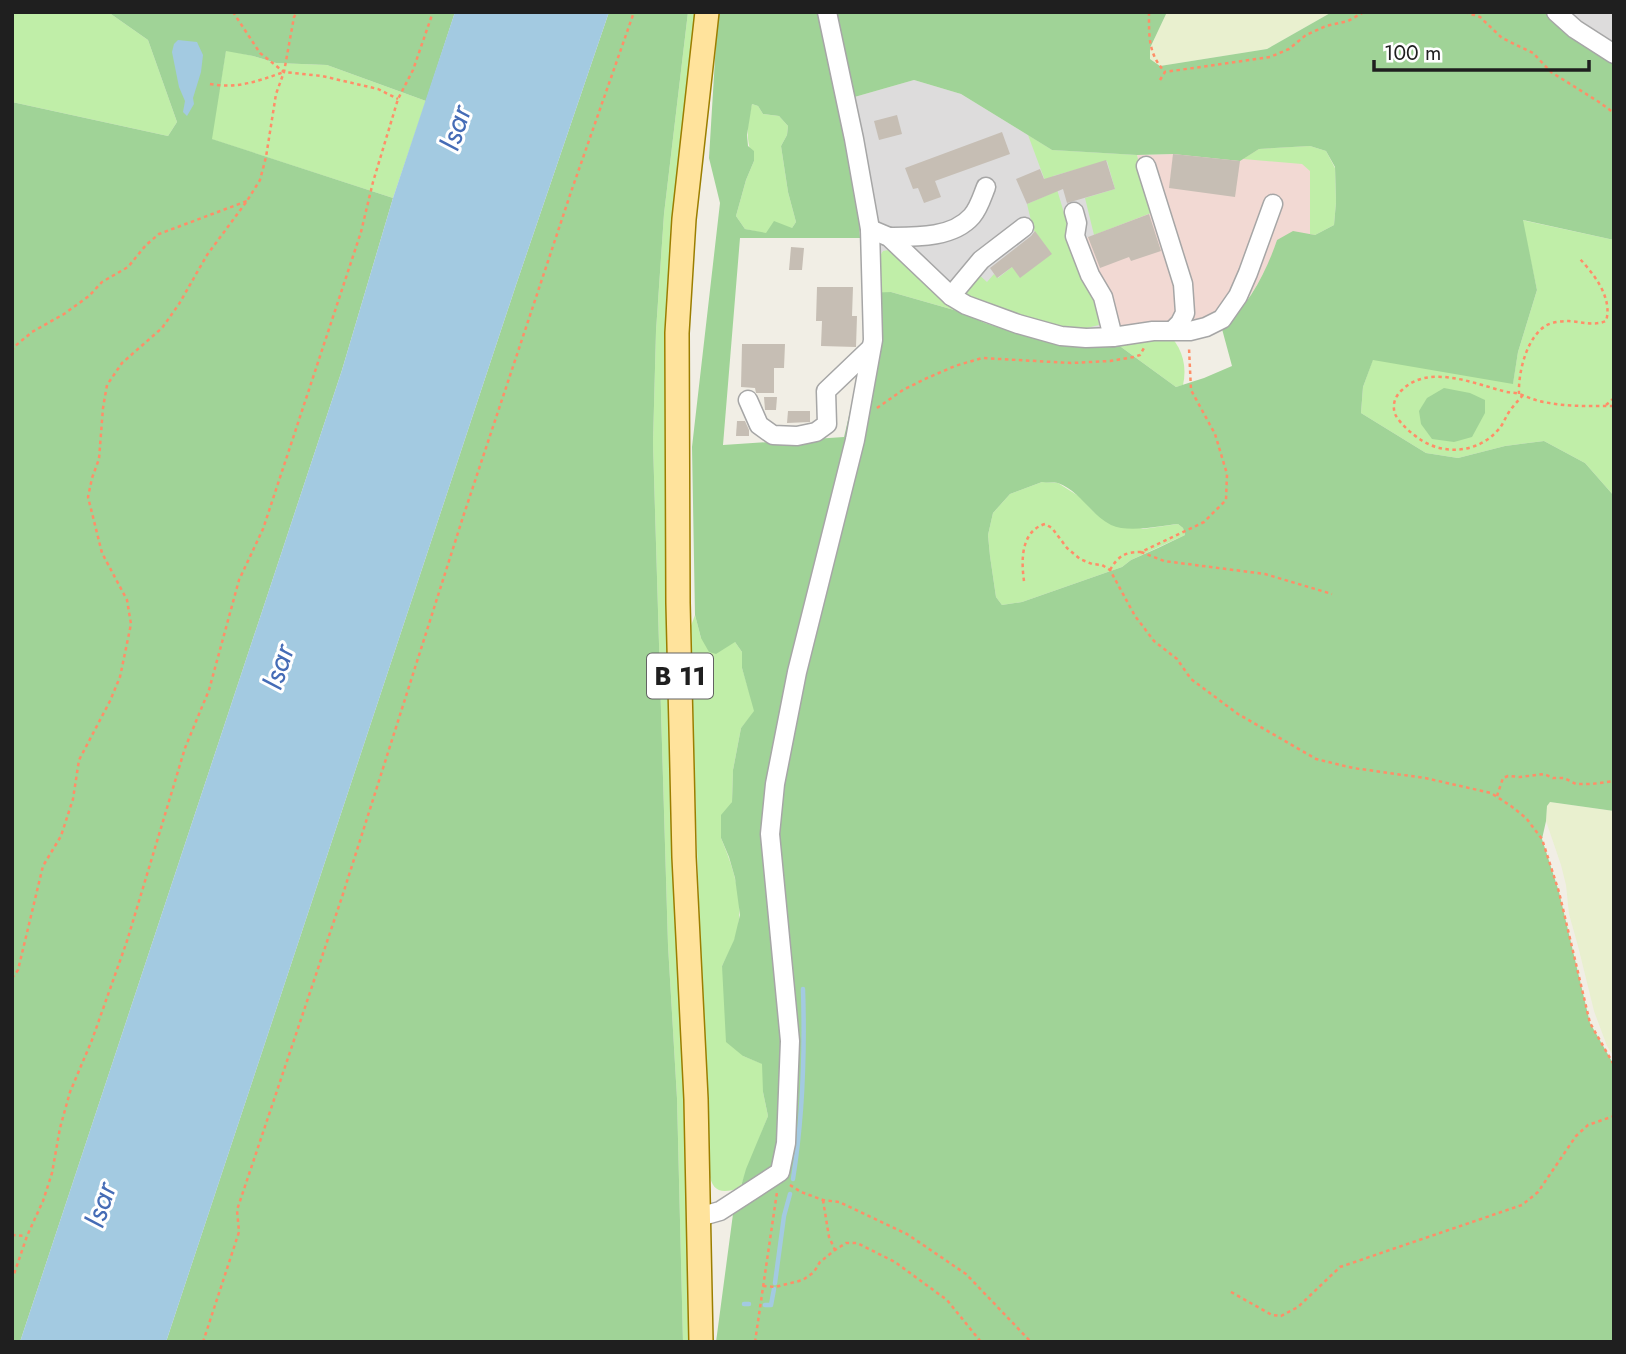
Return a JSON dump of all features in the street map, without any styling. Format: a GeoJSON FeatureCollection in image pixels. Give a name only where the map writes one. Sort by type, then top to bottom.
{"type":"FeatureCollection","features":[{"type":"Feature","properties":{"kind":"main road","name":"B 11"},"geometry":{"type":"LineString","coordinates":[[701,1342],[696,1086],[684,857],[678,603],[677,333],[684,219],[708,12]]}},
{"type":"Feature","properties":{"kind":"street"},"geometry":{"type":"LineString","coordinates":[[699,1217],[720,1211],[779,1172],[786,1143],[790,1041],[770,834],[774,796],[797,672],[844,488],[873,340],[870,229],[827,12]]}},
{"type":"Feature","properties":{"kind":"street"},"geometry":{"type":"LineString","coordinates":[[1556,12],[1575,29],[1614,54]]}},
{"type":"Feature","properties":{"kind":"street"},"geometry":{"type":"LineString","coordinates":[[1146,166],[1183,285],[1185,313],[1180,323],[1181,330]]}},
{"type":"Feature","properties":{"kind":"street"},"geometry":{"type":"LineString","coordinates":[[889,237],[912,237],[960,227],[978,209],[986,187]]}},
{"type":"Feature","properties":{"kind":"street"},"geometry":{"type":"LineString","coordinates":[[870,229],[889,237],[951,296],[966,305],[1061,336],[1113,337],[1149,331],[1206,327],[1222,319],[1238,296],[1273,204]]}},
{"type":"Feature","properties":{"kind":"street"},"geometry":{"type":"LineString","coordinates":[[1074,212],[1077,223],[1075,236],[1090,275],[1103,298],[1113,337]]}},
{"type":"Feature","properties":{"kind":"street"},"geometry":{"type":"LineString","coordinates":[[951,296],[981,260],[1024,227]]}},
{"type":"Feature","properties":{"kind":"street"},"geometry":{"type":"LineString","coordinates":[[748,400],[759,425],[773,435],[797,436],[817,432],[827,424],[826,391],[871,348]]}},
{"type":"Feature","properties":{"kind":"path"},"geometry":{"type":"LineString","coordinates":[[233,12],[260,52],[284,72]]}},
{"type":"Feature","properties":{"kind":"path"},"geometry":{"type":"LineString","coordinates":[[12,978],[18,970],[43,866],[61,836],[73,799],[79,760],[120,677],[131,624],[127,600],[102,553],[88,497],[99,459],[107,385],[122,363],[162,328],[207,255],[260,180],[276,94],[284,72],[297,12]]}},
{"type":"Feature","properties":{"kind":"path"},"geometry":{"type":"LineString","coordinates":[[12,1280],[52,1173],[70,1092],[92,1040],[127,941],[185,748],[209,690],[239,580],[263,529],[361,232],[398,99],[413,70],[433,12]]}},
{"type":"Feature","properties":{"kind":"path"},"geometry":{"type":"LineString","coordinates":[[203,1342],[239,1232],[237,1210],[342,897],[463,517],[634,12]]}},
{"type":"Feature","properties":{"kind":"path"},"geometry":{"type":"LineString","coordinates":[[1149,12],[1150,48],[1165,72]]}},
{"type":"Feature","properties":{"kind":"path"},"geometry":{"type":"LineString","coordinates":[[1160,80],[1165,72],[1270,57],[1289,48],[1306,35],[1326,26],[1348,21],[1364,12]]}},
{"type":"Feature","properties":{"kind":"path"},"geometry":{"type":"LineString","coordinates":[[1465,12],[1479,15],[1502,38],[1533,53],[1551,72],[1614,113]]}},
{"type":"Feature","properties":{"kind":"path"},"geometry":{"type":"LineString","coordinates":[[210,84],[239,86],[284,72],[322,75],[378,89],[398,99]]}},
{"type":"Feature","properties":{"kind":"path"},"geometry":{"type":"LineString","coordinates":[[12,351],[32,332],[64,314],[89,296],[102,282],[128,267],[159,234],[247,201]]}},
{"type":"Feature","properties":{"kind":"path"},"geometry":{"type":"LineString","coordinates":[[1579,258],[1603,293],[1608,314],[1606,321],[1598,325],[1567,321],[1549,323],[1544,327],[1532,341],[1522,362],[1521,395],[1500,429],[1484,444],[1458,451],[1426,443],[1415,436],[1396,416],[1393,407],[1399,393],[1408,384],[1427,377],[1466,381],[1505,392],[1521,395],[1558,405],[1614,406]]}},
{"type":"Feature","properties":{"kind":"path"},"geometry":{"type":"LineString","coordinates":[[1141,552],[1203,523],[1226,500],[1227,474],[1215,434],[1191,390],[1188,357],[1181,330]]}},
{"type":"Feature","properties":{"kind":"path"},"geometry":{"type":"LineString","coordinates":[[860,409],[877,408],[925,379],[982,358],[1071,363],[1134,357],[1140,355],[1146,345],[1149,331]]}},
{"type":"Feature","properties":{"kind":"path"},"geometry":{"type":"LineString","coordinates":[[1605,406],[1614,398]]}},
{"type":"Feature","properties":{"kind":"path"},"geometry":{"type":"LineString","coordinates":[[1024,581],[1023,548],[1038,526],[1045,524],[1052,528],[1067,548],[1080,559],[1110,570],[1136,616],[1154,641],[1177,659],[1191,679],[1238,714],[1316,759],[1353,768],[1425,778],[1491,793],[1526,818],[1542,839],[1559,892],[1590,1023],[1614,1065]]}},
{"type":"Feature","properties":{"kind":"path"},"geometry":{"type":"LineString","coordinates":[[1110,570],[1116,560],[1130,552],[1141,552],[1164,561],[1265,574],[1332,594]]}},
{"type":"Feature","properties":{"kind":"path"},"geometry":{"type":"LineString","coordinates":[[1497,796],[1503,778],[1508,776],[1544,774],[1553,778],[1564,778],[1576,784],[1614,781]]}},
{"type":"Feature","properties":{"kind":"path"},"geometry":{"type":"LineString","coordinates":[[1231,1292],[1272,1315],[1281,1316],[1298,1307],[1340,1267],[1522,1205],[1538,1192],[1576,1136],[1588,1125],[1614,1116]]}},
{"type":"Feature","properties":{"kind":"path"},"geometry":{"type":"LineString","coordinates":[[779,1172],[788,1184],[801,1192],[823,1200],[839,1202],[907,1234],[956,1267],[966,1274],[1031,1342]]}},
{"type":"Feature","properties":{"kind":"path"},"geometry":{"type":"LineString","coordinates":[[755,1342],[779,1172]]}},
{"type":"Feature","properties":{"kind":"path"},"geometry":{"type":"LineString","coordinates":[[823,1200],[829,1237],[835,1251]]}},
{"type":"Feature","properties":{"kind":"path"},"geometry":{"type":"LineString","coordinates":[[12,1235],[27,1236]]}},
{"type":"Feature","properties":{"kind":"path"},"geometry":{"type":"LineString","coordinates":[[763,1286],[775,1287],[803,1280],[846,1243],[857,1242],[895,1262],[947,1300],[981,1342]]}},
{"type":"Feature","properties":{"kind":"shaded area"},"geometry":{"type":"Polygon","coordinates":[[[1556,12],[1614,12],[1614,54],[1556,12]]]}},
{"type":"Feature","properties":{"kind":"shaded area"},"geometry":{"type":"Polygon","coordinates":[[[914,80],[961,94],[1052,150],[1137,155],[1151,213],[1081,240],[1098,313],[1098,346],[1069,346],[985,323],[961,312],[883,251],[881,254],[860,238],[851,98],[914,80]]]}},
{"type":"Feature","properties":{"kind":"shaded area"},"geometry":{"type":"Polygon","coordinates":[[[1310,146],[1315,235],[1277,240],[1271,259],[1236,317],[1222,329],[1100,336],[1098,313],[1081,240],[1151,213],[1137,155],[1310,146]]]}},
{"type":"Feature","properties":{"kind":"green space"},"geometry":{"type":"Polygon","coordinates":[[[12,12],[108,12],[148,40],[177,122],[168,136],[12,102],[12,12]]]}},
{"type":"Feature","properties":{"kind":"green space"},"geometry":{"type":"Polygon","coordinates":[[[108,12],[455,12],[426,101],[327,65],[276,63],[226,51],[212,139],[393,198],[342,370],[20,1342],[12,1342],[12,102],[168,136],[177,122],[148,40],[108,12]]]}},
{"type":"Feature","properties":{"kind":"green space"},"geometry":{"type":"Polygon","coordinates":[[[609,12],[688,12],[664,214],[656,331],[653,443],[668,945],[677,1098],[683,1342],[166,1342],[516,285],[609,12]]]}},
{"type":"Feature","properties":{"kind":"green space"},"geometry":{"type":"Polygon","coordinates":[[[688,12],[698,12],[667,333],[666,443],[667,605],[695,1342],[683,1342],[677,1098],[668,945],[653,443],[656,331],[664,214],[688,12]]]}},
{"type":"Feature","properties":{"kind":"green space"},"geometry":{"type":"Polygon","coordinates":[[[719,12],[1167,12],[1150,48],[1150,59],[1160,66],[1267,49],[1332,12],[1546,12],[1614,59],[1614,240],[1523,220],[1537,290],[1518,352],[1513,384],[1373,360],[1363,387],[1361,413],[1426,453],[1458,458],[1505,446],[1544,441],[1585,463],[1614,496],[1614,811],[1550,802],[1542,839],[1559,892],[1590,1023],[1614,1065],[1614,1342],[716,1342],[733,1214],[746,1169],[768,1116],[763,1092],[762,1064],[743,1056],[726,1042],[722,966],[734,940],[740,915],[735,878],[721,838],[721,815],[732,802],[733,770],[741,728],[754,711],[742,668],[742,652],[735,642],[716,654],[709,652],[701,638],[695,615],[692,447],[720,203],[709,158],[719,12]],[[914,80],[851,98],[860,238],[740,238],[723,445],[844,437],[865,334],[867,293],[891,292],[961,312],[1032,338],[1069,346],[1117,344],[1176,387],[1204,378],[1232,366],[1222,329],[1240,310],[1255,288],[1277,240],[1293,231],[1315,235],[1334,225],[1335,167],[1326,151],[1310,146],[1259,149],[1240,161],[1173,154],[1137,155],[1052,150],[961,94],[914,80]],[[752,104],[747,135],[748,146],[754,151],[754,161],[736,216],[745,229],[766,233],[774,221],[792,228],[796,222],[781,146],[788,126],[779,116],[763,114],[758,106],[752,104]],[[1042,482],[1010,494],[993,513],[988,535],[996,597],[1002,605],[1022,602],[1122,567],[1131,560],[1185,535],[1178,524],[1135,529],[1111,525],[1073,492],[1058,483],[1042,482]]]}},
{"type":"Feature","properties":{"kind":"green space"},"geometry":{"type":"Polygon","coordinates":[[[1167,12],[1332,12],[1267,49],[1160,66],[1150,59],[1150,48],[1167,12]]]}},
{"type":"Feature","properties":{"kind":"green space"},"geometry":{"type":"Polygon","coordinates":[[[226,50],[276,63],[327,65],[426,101],[393,198],[211,139],[226,50]]]}},
{"type":"Feature","properties":{"kind":"green space"},"geometry":{"type":"Polygon","coordinates":[[[752,104],[758,106],[763,114],[779,116],[788,126],[781,146],[796,222],[792,228],[767,234],[745,229],[736,216],[754,161],[748,132],[752,104]]]}},
{"type":"Feature","properties":{"kind":"green space"},"geometry":{"type":"Polygon","coordinates":[[[1028,135],[1052,150],[1137,155],[1151,213],[1094,235],[1085,198],[1115,189],[1107,161],[1053,176],[1073,243],[1096,300],[1099,325],[1074,331],[965,300],[960,291],[976,272],[987,282],[994,274],[998,278],[1012,267],[1051,254],[1033,229],[1027,204],[1050,194],[1028,135]]]}},
{"type":"Feature","properties":{"kind":"green space"},"geometry":{"type":"Polygon","coordinates":[[[1310,146],[1326,151],[1335,168],[1334,225],[1315,235],[1310,234],[1310,171],[1302,164],[1243,159],[1259,149],[1310,146]]]}},
{"type":"Feature","properties":{"kind":"green space"},"geometry":{"type":"Polygon","coordinates":[[[1522,220],[1614,240],[1614,496],[1585,463],[1544,441],[1505,446],[1458,458],[1426,453],[1361,413],[1363,387],[1373,359],[1513,383],[1518,352],[1537,290],[1522,220]]]}},
{"type":"Feature","properties":{"kind":"green space"},"geometry":{"type":"Polygon","coordinates":[[[894,249],[961,312],[891,292],[882,294],[879,257],[883,251],[894,249]]]}},
{"type":"Feature","properties":{"kind":"green space"},"geometry":{"type":"Polygon","coordinates":[[[1171,337],[1181,353],[1184,366],[1183,385],[1176,387],[1117,344],[1171,337]]]}},
{"type":"Feature","properties":{"kind":"green space"},"geometry":{"type":"Polygon","coordinates":[[[1444,388],[1470,393],[1485,400],[1485,413],[1472,437],[1454,442],[1432,439],[1421,424],[1419,411],[1427,398],[1444,388]]]}},
{"type":"Feature","properties":{"kind":"green space"},"geometry":{"type":"Polygon","coordinates":[[[1042,482],[1058,483],[1080,497],[1095,513],[1143,529],[1178,524],[1185,535],[1131,560],[1122,567],[1022,602],[1002,605],[996,597],[990,556],[988,535],[993,513],[1010,494],[1042,482]]]}},
{"type":"Feature","properties":{"kind":"green space"},"geometry":{"type":"Polygon","coordinates":[[[695,615],[701,638],[735,642],[742,652],[742,668],[755,711],[741,728],[733,770],[732,802],[721,838],[734,876],[739,902],[738,928],[722,966],[743,1056],[763,1064],[763,1092],[768,1116],[740,1188],[728,1191],[719,1190],[712,1184],[709,1172],[689,631],[695,615]]]}},
{"type":"Feature","properties":{"kind":"green space"},"geometry":{"type":"Polygon","coordinates":[[[1550,802],[1614,811],[1614,1057],[1594,1011],[1569,914],[1566,885],[1546,821],[1547,806],[1550,802]]]}},
{"type":"Feature","properties":{"kind":"water","name":"Isar"},"geometry":{"type":"Polygon","coordinates":[[[455,12],[609,12],[166,1342],[20,1342],[342,370],[393,198],[455,12]]]}},
{"type":"Feature","properties":{"kind":"water"},"geometry":{"type":"Polygon","coordinates":[[[178,40],[197,42],[203,55],[194,104],[187,116],[183,112],[185,101],[179,87],[172,52],[178,40]]]}},
{"type":"Feature","properties":{"kind":"building"},"geometry":{"type":"Polygon","coordinates":[[[897,115],[902,134],[879,140],[874,121],[897,115]]]}},
{"type":"Feature","properties":{"kind":"building"},"geometry":{"type":"Polygon","coordinates":[[[1002,132],[1010,154],[935,181],[941,197],[924,203],[918,188],[913,189],[905,168],[1002,132]]]}},
{"type":"Feature","properties":{"kind":"building"},"geometry":{"type":"Polygon","coordinates":[[[1173,154],[1240,161],[1235,197],[1169,188],[1173,154]]]}},
{"type":"Feature","properties":{"kind":"building"},"geometry":{"type":"Polygon","coordinates":[[[1106,160],[1115,189],[1067,203],[1063,189],[1027,204],[1016,179],[1040,169],[1044,179],[1106,160]]]}},
{"type":"Feature","properties":{"kind":"building"},"geometry":{"type":"Polygon","coordinates":[[[1149,214],[1161,251],[1131,261],[1129,257],[1100,268],[1088,237],[1149,214]]]}},
{"type":"Feature","properties":{"kind":"building"},"geometry":{"type":"Polygon","coordinates":[[[1035,231],[1052,254],[1020,278],[1012,267],[997,278],[990,268],[1035,231]]]}},
{"type":"Feature","properties":{"kind":"building"},"geometry":{"type":"Polygon","coordinates":[[[791,247],[804,248],[802,270],[789,270],[791,247]]]}},
{"type":"Feature","properties":{"kind":"building"},"geometry":{"type":"Polygon","coordinates":[[[817,287],[853,287],[852,316],[857,316],[856,347],[821,346],[822,321],[816,321],[817,287]]]}},
{"type":"Feature","properties":{"kind":"building"},"geometry":{"type":"Polygon","coordinates":[[[742,344],[785,344],[784,368],[774,368],[774,393],[756,393],[755,388],[741,387],[742,344]]]}},
{"type":"Feature","properties":{"kind":"building"},"geometry":{"type":"Polygon","coordinates":[[[764,397],[777,397],[776,410],[765,410],[764,397]]]}},
{"type":"Feature","properties":{"kind":"building"},"geometry":{"type":"Polygon","coordinates":[[[788,411],[810,411],[810,422],[787,423],[788,411]]]}},
{"type":"Feature","properties":{"kind":"building"},"geometry":{"type":"Polygon","coordinates":[[[737,421],[745,421],[749,436],[736,436],[737,421]]]}},
{"type":"Feature","properties":{"kind":"waterway"},"geometry":{"type":"LineString","coordinates":[[793,1179],[802,1084],[803,989]]}},
{"type":"Feature","properties":{"kind":"waterway"},"geometry":{"type":"LineString","coordinates":[[775,1283],[784,1216],[790,1194]]}},
{"type":"Feature","properties":{"kind":"waterway"},"geometry":{"type":"LineString","coordinates":[[765,1305],[771,1305],[774,1289]]}},
{"type":"Feature","properties":{"kind":"waterway"},"geometry":{"type":"LineString","coordinates":[[744,1304],[749,1304]]}}]}
